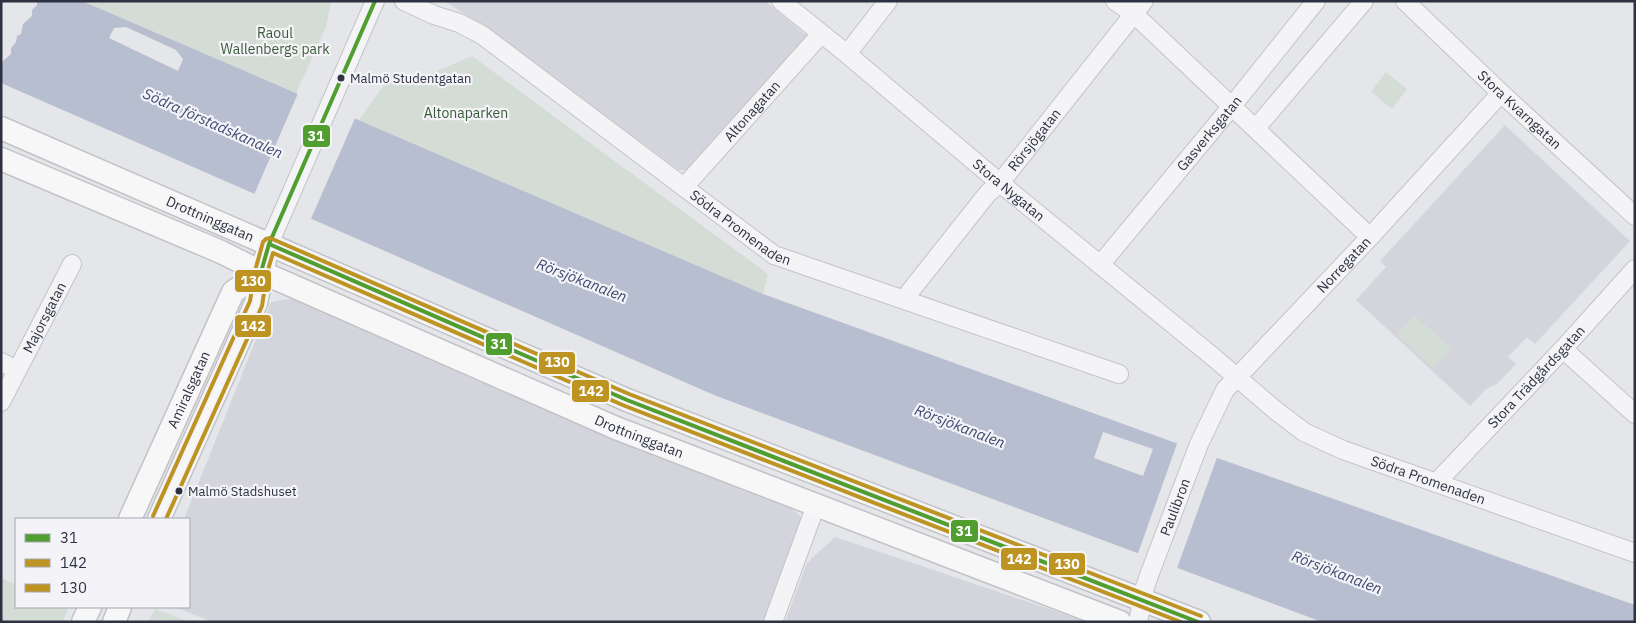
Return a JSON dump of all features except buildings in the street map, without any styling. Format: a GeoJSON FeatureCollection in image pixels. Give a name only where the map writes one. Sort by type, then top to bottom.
{"type":"FeatureCollection","features":[{"type":"Feature","properties":{"kind":"main road","name":"Drottninggatan"},"geometry":{"type":"LineString","coordinates":[[1,128],[627,400],[1199,622]]}},
{"type":"Feature","properties":{"kind":"main road","name":"Drottninggatan"},"geometry":{"type":"LineString","coordinates":[[1,159],[220,252],[261,272],[616,428],[1120,622]]}},
{"type":"Feature","properties":{"kind":"main road","name":"Amiralsgatan"},"geometry":{"type":"LineString","coordinates":[[159,518],[256,303],[261,272],[269,244]]}},
{"type":"Feature","properties":{"kind":"main road","name":"Amiralsgatan"},"geometry":{"type":"LineString","coordinates":[[130,518],[232,292],[261,272]]}},
{"type":"Feature","properties":{"kind":"main road"},"geometry":{"type":"LineString","coordinates":[[83,622],[90,608]]}},
{"type":"Feature","properties":{"kind":"main road"},"geometry":{"type":"LineString","coordinates":[[114,622],[120,608]]}},
{"type":"Feature","properties":{"kind":"street","name":"Amiralsgatan"},"geometry":{"type":"LineString","coordinates":[[269,244],[374,1]]}},
{"type":"Feature","properties":{"kind":"street","name":"Södra Promenaden"},"geometry":{"type":"LineString","coordinates":[[404,1],[434,15],[459,23],[482,35],[774,255],[1119,374]]}},
{"type":"Feature","properties":{"kind":"street","name":"Stora Nygatan"},"geometry":{"type":"LineString","coordinates":[[781,1],[1237,378]]}},
{"type":"Feature","properties":{"kind":"street"},"geometry":{"type":"LineString","coordinates":[[847,54],[888,1]]}},
{"type":"Feature","properties":{"kind":"street"},"geometry":{"type":"LineString","coordinates":[[1115,1],[1139,8],[1232,106],[1370,236]]}},
{"type":"Feature","properties":{"kind":"street","name":"Gasverksgatan"},"geometry":{"type":"LineString","coordinates":[[1100,265],[1316,1]]}},
{"type":"Feature","properties":{"kind":"street"},"geometry":{"type":"LineString","coordinates":[[1256,128],[1364,1]]}},
{"type":"Feature","properties":{"kind":"street","name":"Stora Kvarngatan"},"geometry":{"type":"LineString","coordinates":[[1405,1],[1500,92],[1635,216]]}},
{"type":"Feature","properties":{"kind":"street","name":"Rörsjögatan"},"geometry":{"type":"LineString","coordinates":[[904,299],[988,193],[1000,183],[1139,8]]}},
{"type":"Feature","properties":{"kind":"street","name":"Altonagatan"},"geometry":{"type":"LineString","coordinates":[[684,187],[821,34]]}},
{"type":"Feature","properties":{"kind":"street","name":"Norregatan"},"geometry":{"type":"LineString","coordinates":[[1199,444],[1225,390],[1370,236],[1500,92]]}},
{"type":"Feature","properties":{"kind":"street","name":"Majorsgatan"},"geometry":{"type":"LineString","coordinates":[[1,402],[72,264]]}},
{"type":"Feature","properties":{"kind":"street","name":"Stora Trädgårdsgatan"},"geometry":{"type":"LineString","coordinates":[[1436,483],[1563,349],[1635,269]]}},
{"type":"Feature","properties":{"kind":"street"},"geometry":{"type":"LineString","coordinates":[[1563,349],[1635,414]]}},
{"type":"Feature","properties":{"kind":"street"},"geometry":{"type":"LineString","coordinates":[[1,362],[17,370]]}},
{"type":"Feature","properties":{"kind":"street","name":"Södra Promenaden"},"geometry":{"type":"LineString","coordinates":[[1237,378],[1304,432],[1343,450],[1635,553]]}},
{"type":"Feature","properties":{"kind":"street","name":"Paulibron"},"geometry":{"type":"LineString","coordinates":[[1138,622],[1151,570],[1199,444]]}},
{"type":"Feature","properties":{"kind":"street"},"geometry":{"type":"LineString","coordinates":[[773,622],[816,506]]}},
{"type":"Feature","properties":{"kind":"shaded area"},"geometry":{"type":"Polygon","coordinates":[[[444,1],[765,1],[806,35],[804,48],[695,170],[679,170],[482,25],[444,1]]]}},
{"type":"Feature","properties":{"kind":"shaded area"},"geometry":{"type":"Polygon","coordinates":[[[1505,125],[1630,241],[1535,344],[1527,337],[1508,357],[1516,364],[1497,384],[1486,389],[1470,406],[1356,300],[1386,267],[1380,261],[1505,125]]]}},
{"type":"Feature","properties":{"kind":"shaded area"},"geometry":{"type":"Polygon","coordinates":[[[299,297],[778,498],[804,519],[766,622],[213,622],[177,608],[190,608],[190,518],[184,518],[271,302],[299,297]]]}},
{"type":"Feature","properties":{"kind":"shaded area"},"geometry":{"type":"Polygon","coordinates":[[[835,537],[1085,622],[785,622],[807,563],[835,537]]]}},
{"type":"Feature","properties":{"kind":"green space","name":"Raoul Wallenbergs park"},"geometry":{"type":"Polygon","coordinates":[[[82,1],[331,1],[326,27],[296,93],[82,1]]]}},
{"type":"Feature","properties":{"kind":"green space","name":"Altonaparken"},"geometry":{"type":"Polygon","coordinates":[[[472,56],[768,274],[763,294],[359,120],[391,75],[428,75],[472,56]]]}},
{"type":"Feature","properties":{"kind":"green space"},"geometry":{"type":"Polygon","coordinates":[[[1386,72],[1407,89],[1392,109],[1371,92],[1386,72]]]}},
{"type":"Feature","properties":{"kind":"green space"},"geometry":{"type":"Polygon","coordinates":[[[1414,315],[1451,349],[1433,368],[1397,334],[1414,315]]]}},
{"type":"Feature","properties":{"kind":"green space"},"geometry":{"type":"Polygon","coordinates":[[[1,578],[15,585],[15,608],[68,609],[62,622],[1,622],[1,578]]]}},
{"type":"Feature","properties":{"kind":"green space"},"geometry":{"type":"Polygon","coordinates":[[[155,609],[190,622],[148,622],[155,609]]]}},
{"type":"Feature","properties":{"kind":"water"},"geometry":{"type":"Polygon","coordinates":[[[1,1],[82,1],[763,294],[1223,460],[1635,605],[1635,622],[1322,622],[714,395],[1,83],[1,1]]]}},
{"type":"Feature","properties":{"kind":"pier"},"geometry":{"type":"Polygon","coordinates":[[[1,1],[37,1],[37,5],[32,10],[32,16],[23,24],[21,34],[17,36],[16,42],[11,48],[11,54],[3,61],[1,67],[1,1]]]}},
{"type":"Feature","properties":{"kind":"pier"},"geometry":{"type":"Polygon","coordinates":[[[126,27],[176,50],[183,59],[178,71],[109,38],[114,28],[126,27]]]}},
{"type":"Feature","properties":{"kind":"pier"},"geometry":{"type":"Polygon","coordinates":[[[299,91],[356,116],[310,221],[253,197],[299,91]]]}},
{"type":"Feature","properties":{"kind":"pier"},"geometry":{"type":"Polygon","coordinates":[[[1103,432],[1153,449],[1143,476],[1094,458],[1103,432]]]}},
{"type":"Feature","properties":{"kind":"pier"},"geometry":{"type":"Polygon","coordinates":[[[1178,441],[1218,455],[1176,571],[1137,556],[1178,441]]]}},
{"type":"Feature","properties":{"kind":"transit line","name":"31"},"geometry":{"type":"LineString","coordinates":[[261,272],[269,244],[375,1]]}},
{"type":"Feature","properties":{"kind":"transit line","name":"130"},"geometry":{"type":"LineString","coordinates":[[153,516],[250,301],[255,271],[263,242],[270,238],[629,394],[1201,616]]}},
{"type":"Feature","properties":{"kind":"transit line","name":"31"},"geometry":{"type":"LineString","coordinates":[[269,244],[627,400],[1198,622]]}},
{"type":"Feature","properties":{"kind":"transit line","name":"142"},"geometry":{"type":"LineString","coordinates":[[166,518],[262,306],[267,273],[273,253],[625,406],[1181,622]]}},
{"type":"Feature","properties":{"kind":"place","name":"Malmö Studentgatan"},"geometry":{"type":"Point","coordinates":[341,78]}},
{"type":"Feature","properties":{"kind":"place","name":"Malmö Stadshuset"},"geometry":{"type":"Point","coordinates":[179,491]}},
{"type":"Feature","properties":{"kind":"water label","name":"Södra förstadskanalen"},"geometry":{"type":"Point","coordinates":[213,123]}},
{"type":"Feature","properties":{"kind":"water label","name":"Rörsjökanalen"},"geometry":{"type":"Point","coordinates":[582,280]}},
{"type":"Feature","properties":{"kind":"water label","name":"Rörsjökanalen"},"geometry":{"type":"Point","coordinates":[960,426]}},
{"type":"Feature","properties":{"kind":"water label","name":"Rörsjökanalen"},"geometry":{"type":"Point","coordinates":[1337,572]}}]}
